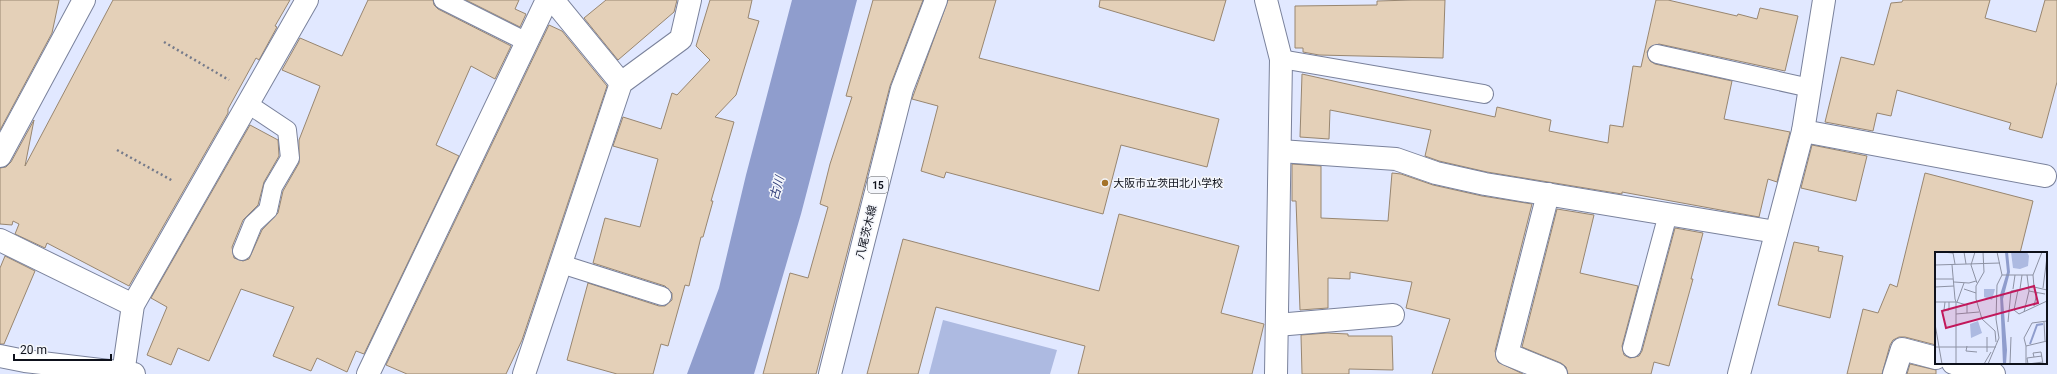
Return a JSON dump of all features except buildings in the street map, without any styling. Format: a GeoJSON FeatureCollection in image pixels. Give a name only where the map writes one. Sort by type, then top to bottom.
{"type":"FeatureCollection","features":[{"type":"Feature","properties":{"kind":"street"},"geometry":{"type":"LineString","coordinates":[[0,156],[84,0]]}},
{"type":"Feature","properties":{"kind":"street"},"geometry":{"type":"LineString","coordinates":[[5,363],[127,374],[133,305],[307,0]]}},
{"type":"Feature","properties":{"kind":"street"},"geometry":{"type":"LineString","coordinates":[[368,374],[547,0]]}},
{"type":"Feature","properties":{"kind":"street"},"geometry":{"type":"LineString","coordinates":[[553,0],[621,83]]}},
{"type":"Feature","properties":{"kind":"street"},"geometry":{"type":"LineString","coordinates":[[524,374],[621,83],[682,39],[690,0]]}},
{"type":"Feature","properties":{"kind":"street","name":"八尾茨木線"},"geometry":{"type":"LineString","coordinates":[[830,374],[902,89],[936,0]]}},
{"type":"Feature","properties":{"kind":"street"},"geometry":{"type":"LineString","coordinates":[[1266,0],[1281,59],[1276,374]]}},
{"type":"Feature","properties":{"kind":"street"},"geometry":{"type":"LineString","coordinates":[[1739,374],[1803,131],[1824,0]]}},
{"type":"Feature","properties":{"kind":"street"},"geometry":{"type":"LineString","coordinates":[[1803,131],[2045,176]]}},
{"type":"Feature","properties":{"kind":"street"},"geometry":{"type":"LineString","coordinates":[[1280,151],[1396,159],[1436,173],[1485,184],[1776,232]]}},
{"type":"Feature","properties":{"kind":"street"},"geometry":{"type":"LineString","coordinates":[[1548,194],[1508,354],[1556,374]]}},
{"type":"Feature","properties":{"kind":"street"},"geometry":{"type":"LineString","coordinates":[[0,240],[133,305]]}},
{"type":"Feature","properties":{"kind":"street"},"geometry":{"type":"LineString","coordinates":[[1277,325],[1393,316]]}},
{"type":"Feature","properties":{"kind":"street"},"geometry":{"type":"LineString","coordinates":[[1894,374],[1902,349],[1935,358]]}},
{"type":"Feature","properties":{"kind":"street"},"geometry":{"type":"LineString","coordinates":[[1957,364],[1994,374]]}},
{"type":"Feature","properties":{"kind":"lane"},"geometry":{"type":"LineString","coordinates":[[443,0],[527,42]]}},
{"type":"Feature","properties":{"kind":"lane"},"geometry":{"type":"LineString","coordinates":[[1657,54],[1810,88]]}},
{"type":"Feature","properties":{"kind":"lane"},"geometry":{"type":"LineString","coordinates":[[1281,59],[1484,94]]}},
{"type":"Feature","properties":{"kind":"lane"},"geometry":{"type":"LineString","coordinates":[[242,251],[252,224],[268,210],[273,187],[290,158],[287,130],[250,100]]}},
{"type":"Feature","properties":{"kind":"lane"},"geometry":{"type":"LineString","coordinates":[[1632,348],[1668,214]]}},
{"type":"Feature","properties":{"kind":"lane"},"geometry":{"type":"LineString","coordinates":[[560,264],[662,296]]}},
{"type":"Feature","properties":{"kind":"path"},"geometry":{"type":"LineString","coordinates":[[164,42],[250,100]]}},
{"type":"Feature","properties":{"kind":"path"},"geometry":{"type":"LineString","coordinates":[[117,150],[197,194]]}},
{"type":"Feature","properties":{"kind":"shaded area"},"geometry":{"type":"Polygon","coordinates":[[[943,320],[1057,350],[1050,374],[929,374],[943,320]]]}},
{"type":"Feature","properties":{"kind":"water","name":"古川"},"geometry":{"type":"Polygon","coordinates":[[[792,0],[857,0],[801,214],[754,374],[687,374],[719,288],[746,175],[792,0]]]}},
{"type":"Feature","properties":{"kind":"place","name":"大阪市立茨田北小学校"},"geometry":{"type":"Point","coordinates":[1105,183]}}]}
